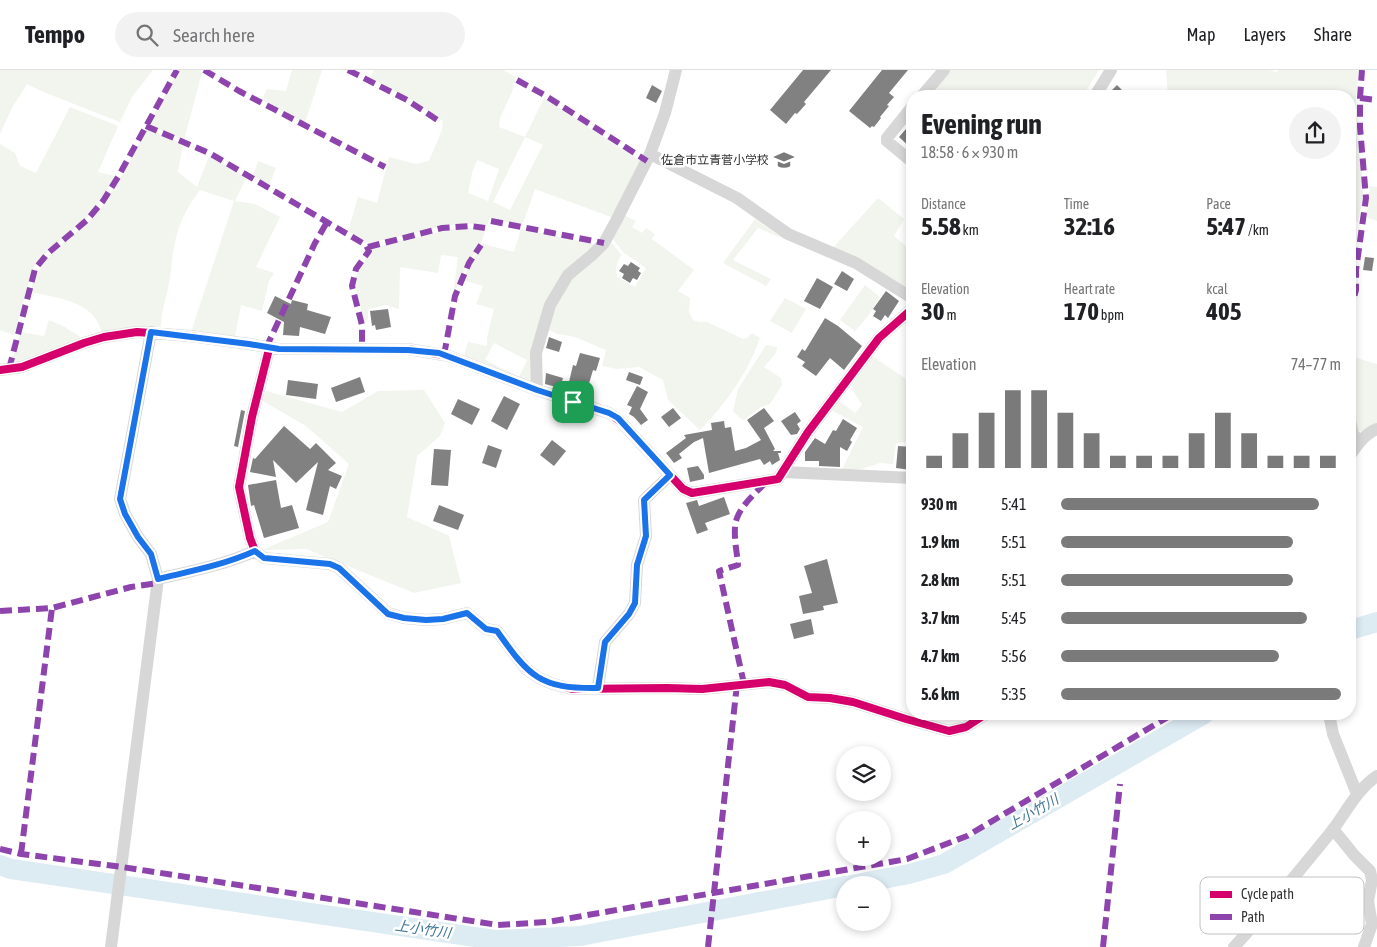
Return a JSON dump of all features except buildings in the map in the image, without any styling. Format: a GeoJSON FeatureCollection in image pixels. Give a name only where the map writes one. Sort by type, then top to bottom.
{"type":"FeatureCollection","features":[{"type":"Feature","properties":{"kind":"street"},"geometry":{"type":"LineString","coordinates":[[537,390],[536,352],[550,305],[568,275],[592,256],[604,243],[650,154],[665,113],[676,70]]}},
{"type":"Feature","properties":{"kind":"street"},"geometry":{"type":"LineString","coordinates":[[927,90],[944,70]]}},
{"type":"Feature","properties":{"kind":"street"},"geometry":{"type":"LineString","coordinates":[[1099,90],[1111,70]]}},
{"type":"Feature","properties":{"kind":"street"},"geometry":{"type":"LineString","coordinates":[[906,114],[887,138],[887,141],[906,157]]}},
{"type":"Feature","properties":{"kind":"street"},"geometry":{"type":"LineString","coordinates":[[650,154],[737,198],[788,234],[856,264],[906,294]]}},
{"type":"Feature","properties":{"kind":"street"},"geometry":{"type":"LineString","coordinates":[[0,370],[22,367],[84,343],[124,333],[151,332],[249,344],[269,349],[408,350],[439,353],[537,390],[609,413],[618,418],[683,489],[692,492],[778,479],[808,432],[879,338],[906,314]]}},
{"type":"Feature","properties":{"kind":"street"},"geometry":{"type":"LineString","coordinates":[[111,947],[158,579],[151,554],[138,537],[125,514],[120,499],[151,332]]}},
{"type":"Feature","properties":{"kind":"street"},"geometry":{"type":"LineString","coordinates":[[269,349],[252,416],[239,487],[250,538],[255,551],[264,558],[330,564],[339,568],[388,614],[404,618],[443,619],[467,613],[486,629],[497,631],[526,669],[539,678],[572,689],[667,688],[702,690],[769,682],[785,685],[808,697],[852,702],[906,719]]}},
{"type":"Feature","properties":{"kind":"street"},"geometry":{"type":"LineString","coordinates":[[1356,435],[1377,428]]}},
{"type":"Feature","properties":{"kind":"street"},"geometry":{"type":"LineString","coordinates":[[783,472],[906,478]]}},
{"type":"Feature","properties":{"kind":"street"},"geometry":{"type":"LineString","coordinates":[[598,688],[605,642],[629,614],[635,603],[637,565],[646,536],[644,500],[670,475]]}},
{"type":"Feature","properties":{"kind":"street"},"geometry":{"type":"LineString","coordinates":[[158,579],[234,560],[255,551]]}},
{"type":"Feature","properties":{"kind":"street"},"geometry":{"type":"LineString","coordinates":[[910,720],[949,731],[966,727],[977,720]]}},
{"type":"Feature","properties":{"kind":"street"},"geometry":{"type":"LineString","coordinates":[[1330,720],[1333,734],[1357,794]]}},
{"type":"Feature","properties":{"kind":"street"},"geometry":{"type":"LineString","coordinates":[[1295,877],[1333,829],[1357,794],[1377,776]]}},
{"type":"Feature","properties":{"kind":"street"},"geometry":{"type":"LineString","coordinates":[[1333,829],[1370,871],[1372,880],[1368,901],[1372,924],[1364,947]]}},
{"type":"Feature","properties":{"kind":"street"},"geometry":{"type":"LineString","coordinates":[[1234,947],[1246,934]]}},
{"type":"Feature","properties":{"kind":"shaded area"},"geometry":{"type":"Polygon","coordinates":[[[0,70],[153,70],[132,97],[120,122],[27,84],[12,108],[0,134],[0,70]]]}},
{"type":"Feature","properties":{"kind":"shaded area"},"geometry":{"type":"Polygon","coordinates":[[[179,70],[198,70],[202,72],[184,140],[151,126],[149,123],[179,70]]]}},
{"type":"Feature","properties":{"kind":"shaded area"},"geometry":{"type":"Polygon","coordinates":[[[292,70],[322,70],[305,123],[262,100],[267,89],[286,91],[292,70]]]}},
{"type":"Feature","properties":{"kind":"shaded area"},"geometry":{"type":"Polygon","coordinates":[[[374,70],[503,70],[516,77],[512,92],[500,118],[499,127],[525,137],[544,98],[642,162],[614,218],[535,189],[522,226],[490,218],[487,226],[471,224],[442,226],[368,243],[348,231],[358,197],[377,203],[389,157],[416,164],[429,161],[442,130],[443,121],[408,98],[370,78],[374,70]],[[525,137],[493,202],[510,210],[543,145],[525,137]],[[477,160],[468,193],[488,201],[499,169],[477,160]]]}},
{"type":"Feature","properties":{"kind":"shaded area"},"geometry":{"type":"Polygon","coordinates":[[[950,70],[1099,70],[1087,90],[932,90],[950,70]]]}},
{"type":"Feature","properties":{"kind":"shaded area"},"geometry":{"type":"Polygon","coordinates":[[[1166,70],[1269,70],[1277,72],[1278,70],[1359,70],[1356,99],[1356,90],[1168,90],[1166,70]]]}},
{"type":"Feature","properties":{"kind":"shaded area"},"geometry":{"type":"Polygon","coordinates":[[[70,107],[118,126],[98,172],[115,176],[101,200],[86,219],[47,252],[33,268],[14,335],[0,330],[0,144],[15,153],[20,166],[36,173],[70,107]]]}},
{"type":"Feature","properties":{"kind":"shaded area"},"geometry":{"type":"Polygon","coordinates":[[[1356,128],[1363,197],[1358,222],[1356,221],[1356,128]]]}},
{"type":"Feature","properties":{"kind":"shaded area"},"geometry":{"type":"Polygon","coordinates":[[[148,129],[183,144],[178,172],[197,187],[209,156],[246,178],[235,201],[255,204],[280,217],[256,267],[274,273],[269,281],[262,311],[241,305],[235,337],[191,332],[234,201],[200,190],[186,211],[178,231],[161,327],[134,327],[102,332],[95,318],[82,307],[56,297],[30,292],[43,264],[62,244],[84,226],[104,204],[148,129]]]}},
{"type":"Feature","properties":{"kind":"shaded area"},"geometry":{"type":"Polygon","coordinates":[[[258,161],[276,168],[269,186],[253,175],[258,161]]]}},
{"type":"Feature","properties":{"kind":"shaded area"},"geometry":{"type":"Polygon","coordinates":[[[1370,186],[1377,187],[1377,221],[1366,217],[1370,186]]]}},
{"type":"Feature","properties":{"kind":"shaded area"},"geometry":{"type":"Polygon","coordinates":[[[878,198],[904,219],[894,236],[906,246],[906,291],[831,250],[878,198]]]}},
{"type":"Feature","properties":{"kind":"shaded area"},"geometry":{"type":"Polygon","coordinates":[[[624,215],[636,221],[632,227],[642,233],[646,228],[655,234],[652,239],[694,270],[678,291],[690,298],[689,312],[693,320],[707,322],[743,339],[752,333],[760,338],[743,375],[719,409],[700,430],[668,400],[663,380],[639,367],[617,369],[602,366],[606,350],[575,337],[558,334],[546,329],[558,294],[609,239],[621,255],[616,267],[617,277],[635,287],[646,268],[624,253],[611,237],[624,215]]]}},
{"type":"Feature","properties":{"kind":"shaded area"},"geometry":{"type":"Polygon","coordinates":[[[755,219],[784,239],[758,228],[733,260],[771,279],[766,286],[723,263],[755,219]]]}},
{"type":"Feature","properties":{"kind":"shaded area"},"geometry":{"type":"Polygon","coordinates":[[[458,228],[485,231],[481,244],[468,263],[453,296],[458,257],[441,255],[438,273],[400,267],[399,309],[386,305],[368,309],[368,319],[364,323],[355,278],[371,250],[389,243],[458,228]]]}},
{"type":"Feature","properties":{"kind":"shaded area"},"geometry":{"type":"Polygon","coordinates":[[[521,229],[598,245],[560,282],[534,383],[519,377],[527,360],[494,343],[485,360],[513,374],[464,356],[468,342],[487,346],[494,309],[476,304],[483,286],[463,280],[470,264],[483,244],[514,252],[521,229]]]}},
{"type":"Feature","properties":{"kind":"shaded area"},"geometry":{"type":"Polygon","coordinates":[[[865,285],[880,297],[868,316],[855,331],[840,320],[865,285]]]}},
{"type":"Feature","properties":{"kind":"shaded area"},"geometry":{"type":"Polygon","coordinates":[[[785,298],[806,309],[792,333],[770,321],[785,298]]]}},
{"type":"Feature","properties":{"kind":"shaded area"},"geometry":{"type":"Polygon","coordinates":[[[49,320],[82,338],[19,363],[12,363],[20,332],[44,336],[49,320]]]}},
{"type":"Feature","properties":{"kind":"shaded area"},"geometry":{"type":"Polygon","coordinates":[[[766,345],[777,347],[776,353],[764,367],[781,378],[782,385],[770,404],[761,407],[744,420],[733,411],[738,389],[766,345]]]}},
{"type":"Feature","properties":{"kind":"shaded area"},"geometry":{"type":"Polygon","coordinates":[[[872,356],[906,379],[906,442],[896,443],[893,464],[880,463],[861,469],[842,470],[863,427],[831,410],[838,400],[855,413],[862,405],[852,385],[872,356]]]}},
{"type":"Feature","properties":{"kind":"shaded area"},"geometry":{"type":"Polygon","coordinates":[[[1356,358],[1377,364],[1377,424],[1357,433],[1356,358]]]}},
{"type":"Feature","properties":{"kind":"shaded area"},"geometry":{"type":"Polygon","coordinates":[[[424,390],[445,423],[440,436],[417,456],[407,517],[449,536],[461,583],[414,593],[306,549],[262,550],[328,522],[349,464],[306,426],[261,400],[266,391],[342,412],[378,391],[424,390]]]}},
{"type":"Feature","properties":{"kind":"waterway","name":"上小竹川"},"geometry":{"type":"LineString","coordinates":[[1356,628],[1377,622]]}},
{"type":"Feature","properties":{"kind":"waterway","name":"上小竹川"},"geometry":{"type":"LineString","coordinates":[[891,877],[944,864],[1194,720]]}},
{"type":"Feature","properties":{"kind":"waterway","name":"上小竹川"},"geometry":{"type":"LineString","coordinates":[[0,865],[11,869],[495,940],[580,936],[836,888]]}},
{"type":"Feature","properties":{"kind":"marked path"},"geometry":{"type":"LineString","coordinates":[[9,369],[35,269],[48,253],[87,220],[103,201],[177,70]]}},
{"type":"Feature","properties":{"kind":"marked path"},"geometry":{"type":"LineString","coordinates":[[204,70],[239,91],[385,167]]}},
{"type":"Feature","properties":{"kind":"marked path"},"geometry":{"type":"LineString","coordinates":[[348,70],[407,100],[442,123]]}},
{"type":"Feature","properties":{"kind":"marked path"},"geometry":{"type":"LineString","coordinates":[[1356,270],[1366,198],[1360,127],[1362,70]]}},
{"type":"Feature","properties":{"kind":"marked path"},"geometry":{"type":"LineString","coordinates":[[517,80],[546,96],[647,161]]}},
{"type":"Feature","properties":{"kind":"marked path"},"geometry":{"type":"LineString","coordinates":[[1360,98],[1377,100]]}},
{"type":"Feature","properties":{"kind":"marked path"},"geometry":{"type":"LineString","coordinates":[[146,126],[211,154],[366,245],[369,251],[356,269],[352,286],[362,325],[362,348]]}},
{"type":"Feature","properties":{"kind":"marked path"},"geometry":{"type":"LineString","coordinates":[[491,221],[604,243]]}},
{"type":"Feature","properties":{"kind":"marked path"},"geometry":{"type":"LineString","coordinates":[[266,348],[315,243],[327,222]]}},
{"type":"Feature","properties":{"kind":"marked path"},"geometry":{"type":"LineString","coordinates":[[368,247],[442,228],[471,226],[485,228]]}},
{"type":"Feature","properties":{"kind":"marked path"},"geometry":{"type":"LineString","coordinates":[[444,355],[455,296],[469,263],[481,245]]}},
{"type":"Feature","properties":{"kind":"marked path"},"geometry":{"type":"LineString","coordinates":[[1356,270],[1356,290]]}},
{"type":"Feature","properties":{"kind":"marked path"},"geometry":{"type":"LineString","coordinates":[[744,684],[719,571],[738,565],[735,535],[737,518],[746,503],[767,481]]}},
{"type":"Feature","properties":{"kind":"marked path"},"geometry":{"type":"LineString","coordinates":[[0,611],[52,608],[131,587],[158,583]]}},
{"type":"Feature","properties":{"kind":"marked path"},"geometry":{"type":"LineString","coordinates":[[21,854],[52,608]]}},
{"type":"Feature","properties":{"kind":"marked path"},"geometry":{"type":"LineString","coordinates":[[708,947],[737,684]]}},
{"type":"Feature","properties":{"kind":"marked path"},"geometry":{"type":"LineString","coordinates":[[0,849],[21,854],[122,867],[498,925],[548,922],[907,859],[967,836],[1163,720]]}},
{"type":"Feature","properties":{"kind":"marked path"},"geometry":{"type":"LineString","coordinates":[[1103,947],[1120,784]]}},
{"type":"Feature","properties":{"kind":"cycle path"},"geometry":{"type":"LineString","coordinates":[[0,370],[22,367],[104,337],[137,332],[190,336],[279,349],[408,349],[449,356],[537,390],[609,413],[621,422],[683,489],[692,493],[778,479],[808,432],[879,338],[906,314]]}},
{"type":"Feature","properties":{"kind":"cycle path"},"geometry":{"type":"LineString","coordinates":[[269,349],[252,417],[239,487],[250,538],[255,551],[264,558],[330,564],[339,568],[388,613],[404,618],[443,619],[467,613],[486,629],[497,631],[526,669],[539,678],[572,689],[702,689],[769,682],[785,685],[808,697],[853,702],[906,719]]}},
{"type":"Feature","properties":{"kind":"cycle path"},"geometry":{"type":"LineString","coordinates":[[910,720],[949,731],[966,727],[977,720]]}},
{"type":"Feature","properties":{"kind":"place","name":"佐倉市立青菅小学校"},"geometry":{"type":"Point","coordinates":[784,160]}},
{"type":"Feature","properties":{"kind":"route"},"geometry":{"type":"LineString","coordinates":[[151,332],[249,344],[269,349],[362,348],[439,353],[573,402],[609,413],[618,418],[670,475],[644,500],[647,527],[637,565],[635,603],[629,614],[605,642],[598,688],[572,689],[539,678],[526,669],[497,631],[486,629],[467,613],[443,619],[426,620],[388,614],[339,568],[330,564],[264,558],[255,551],[234,560],[158,579],[151,554],[138,537],[125,514],[120,499],[151,332]]}}]}
